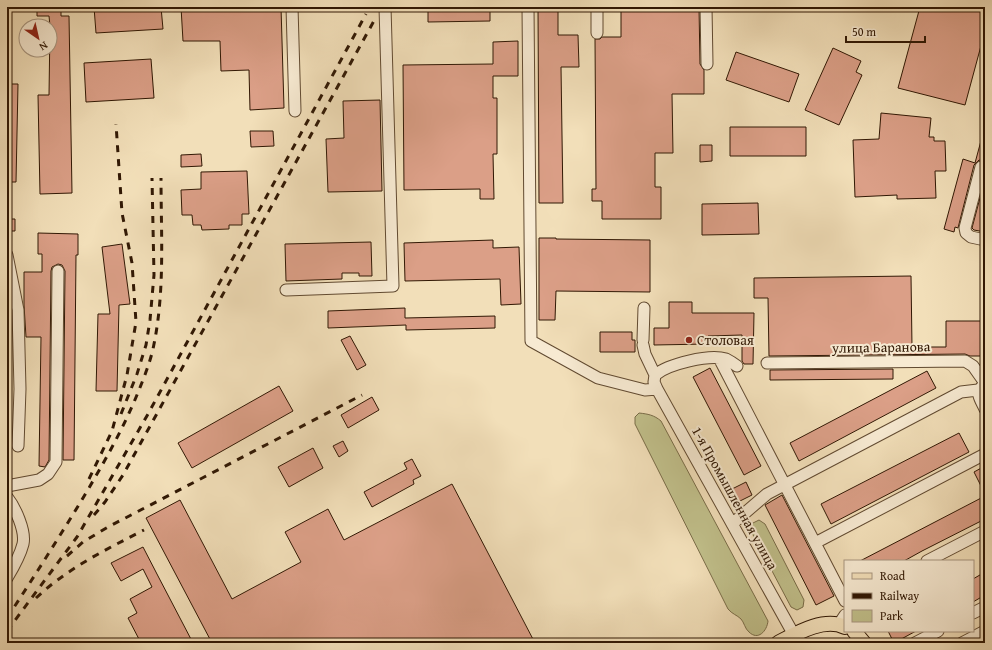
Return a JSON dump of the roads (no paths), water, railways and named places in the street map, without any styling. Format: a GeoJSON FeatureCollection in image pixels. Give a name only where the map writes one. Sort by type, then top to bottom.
{"type":"FeatureCollection","features":[{"type":"Feature","properties":{"kind":"main road"},"geometry":{"type":"LineString","coordinates":[[778,643],[794,635],[822,625],[843,622]]}},
{"type":"Feature","properties":{"kind":"main road"},"geometry":{"type":"LineString","coordinates":[[855,632],[864,643]]}},
{"type":"Feature","properties":{"kind":"street"},"geometry":{"type":"LineString","coordinates":[[292,7],[295,111]]}},
{"type":"Feature","properties":{"kind":"street"},"geometry":{"type":"LineString","coordinates":[[286,290],[393,286],[385,7]]}},
{"type":"Feature","properties":{"kind":"street"},"geometry":{"type":"LineString","coordinates":[[528,7],[531,341],[598,378],[645,390],[657,389]]}},
{"type":"Feature","properties":{"kind":"street"},"geometry":{"type":"LineString","coordinates":[[597,7],[597,32]]}},
{"type":"Feature","properties":{"kind":"street"},"geometry":{"type":"LineString","coordinates":[[706,7],[707,64]]}},
{"type":"Feature","properties":{"kind":"street"},"geometry":{"type":"LineString","coordinates":[[981,167],[965,228],[966,233],[971,237],[985,240]]}},
{"type":"Feature","properties":{"kind":"street"},"geometry":{"type":"LineString","coordinates":[[7,255],[18,310],[20,389],[18,446]]}},
{"type":"Feature","properties":{"kind":"street"},"geometry":{"type":"LineString","coordinates":[[7,486],[39,480],[48,474],[56,462],[58,271]]}},
{"type":"Feature","properties":{"kind":"street","name":"1-я Промышленная улица"},"geometry":{"type":"LineString","coordinates":[[644,308],[643,343],[645,354],[655,375],[654,382],[657,389],[794,635]]}},
{"type":"Feature","properties":{"kind":"street"},"geometry":{"type":"LineString","coordinates":[[655,375],[671,366],[706,359],[719,358],[731,362],[737,366]]}},
{"type":"Feature","properties":{"kind":"street"},"geometry":{"type":"LineString","coordinates":[[719,358],[844,599]]}},
{"type":"Feature","properties":{"kind":"street","name":"улица Баранова"},"geometry":{"type":"LineString","coordinates":[[767,363],[965,361],[973,366],[983,386],[978,394],[985,409]]}},
{"type":"Feature","properties":{"kind":"street"},"geometry":{"type":"LineString","coordinates":[[732,524],[767,494],[961,392],[983,386]]}},
{"type":"Feature","properties":{"kind":"street"},"geometry":{"type":"LineString","coordinates":[[815,542],[985,454]]}},
{"type":"Feature","properties":{"kind":"street"},"geometry":{"type":"LineString","coordinates":[[7,497],[21,523],[24,542],[16,563],[7,578]]}},
{"type":"Feature","properties":{"kind":"street"},"geometry":{"type":"LineString","coordinates":[[929,560],[985,531]]}},
{"type":"Feature","properties":{"kind":"street"},"geometry":{"type":"LineString","coordinates":[[974,612],[985,607]]}},
{"type":"Feature","properties":{"kind":"street"},"geometry":{"type":"LineString","coordinates":[[962,643],[985,631]]}},
{"type":"Feature","properties":{"kind":"street"},"geometry":{"type":"LineString","coordinates":[[915,643],[936,632]]}},
{"type":"Feature","properties":{"kind":"railway"},"geometry":{"type":"LineString","coordinates":[[7,631],[77,537],[148,414],[366,14]]}},
{"type":"Feature","properties":{"kind":"railway"},"geometry":{"type":"LineString","coordinates":[[94,515],[105,502],[123,475],[375,19]]}},
{"type":"Feature","properties":{"kind":"railway"},"geometry":{"type":"LineString","coordinates":[[89,479],[112,431],[127,375],[136,322],[132,263],[122,213],[116,124]]}},
{"type":"Feature","properties":{"kind":"railway"},"geometry":{"type":"LineString","coordinates":[[121,414],[137,374],[146,345],[150,320],[154,275],[152,178]]}},
{"type":"Feature","properties":{"kind":"railway"},"geometry":{"type":"LineString","coordinates":[[7,618],[71,518],[104,462],[126,419],[148,367],[154,344],[160,303],[162,261],[161,178]]}},
{"type":"Feature","properties":{"kind":"railway"},"geometry":{"type":"LineString","coordinates":[[67,556],[83,542],[108,527],[362,395]]}},
{"type":"Feature","properties":{"kind":"railway"},"geometry":{"type":"LineString","coordinates":[[36,598],[48,587],[74,569],[101,552],[144,530]]}},
{"type":"Feature","properties":{"kind":"place","name":"Столовая"},"geometry":{"type":"Point","coordinates":[689,340]}}]}
